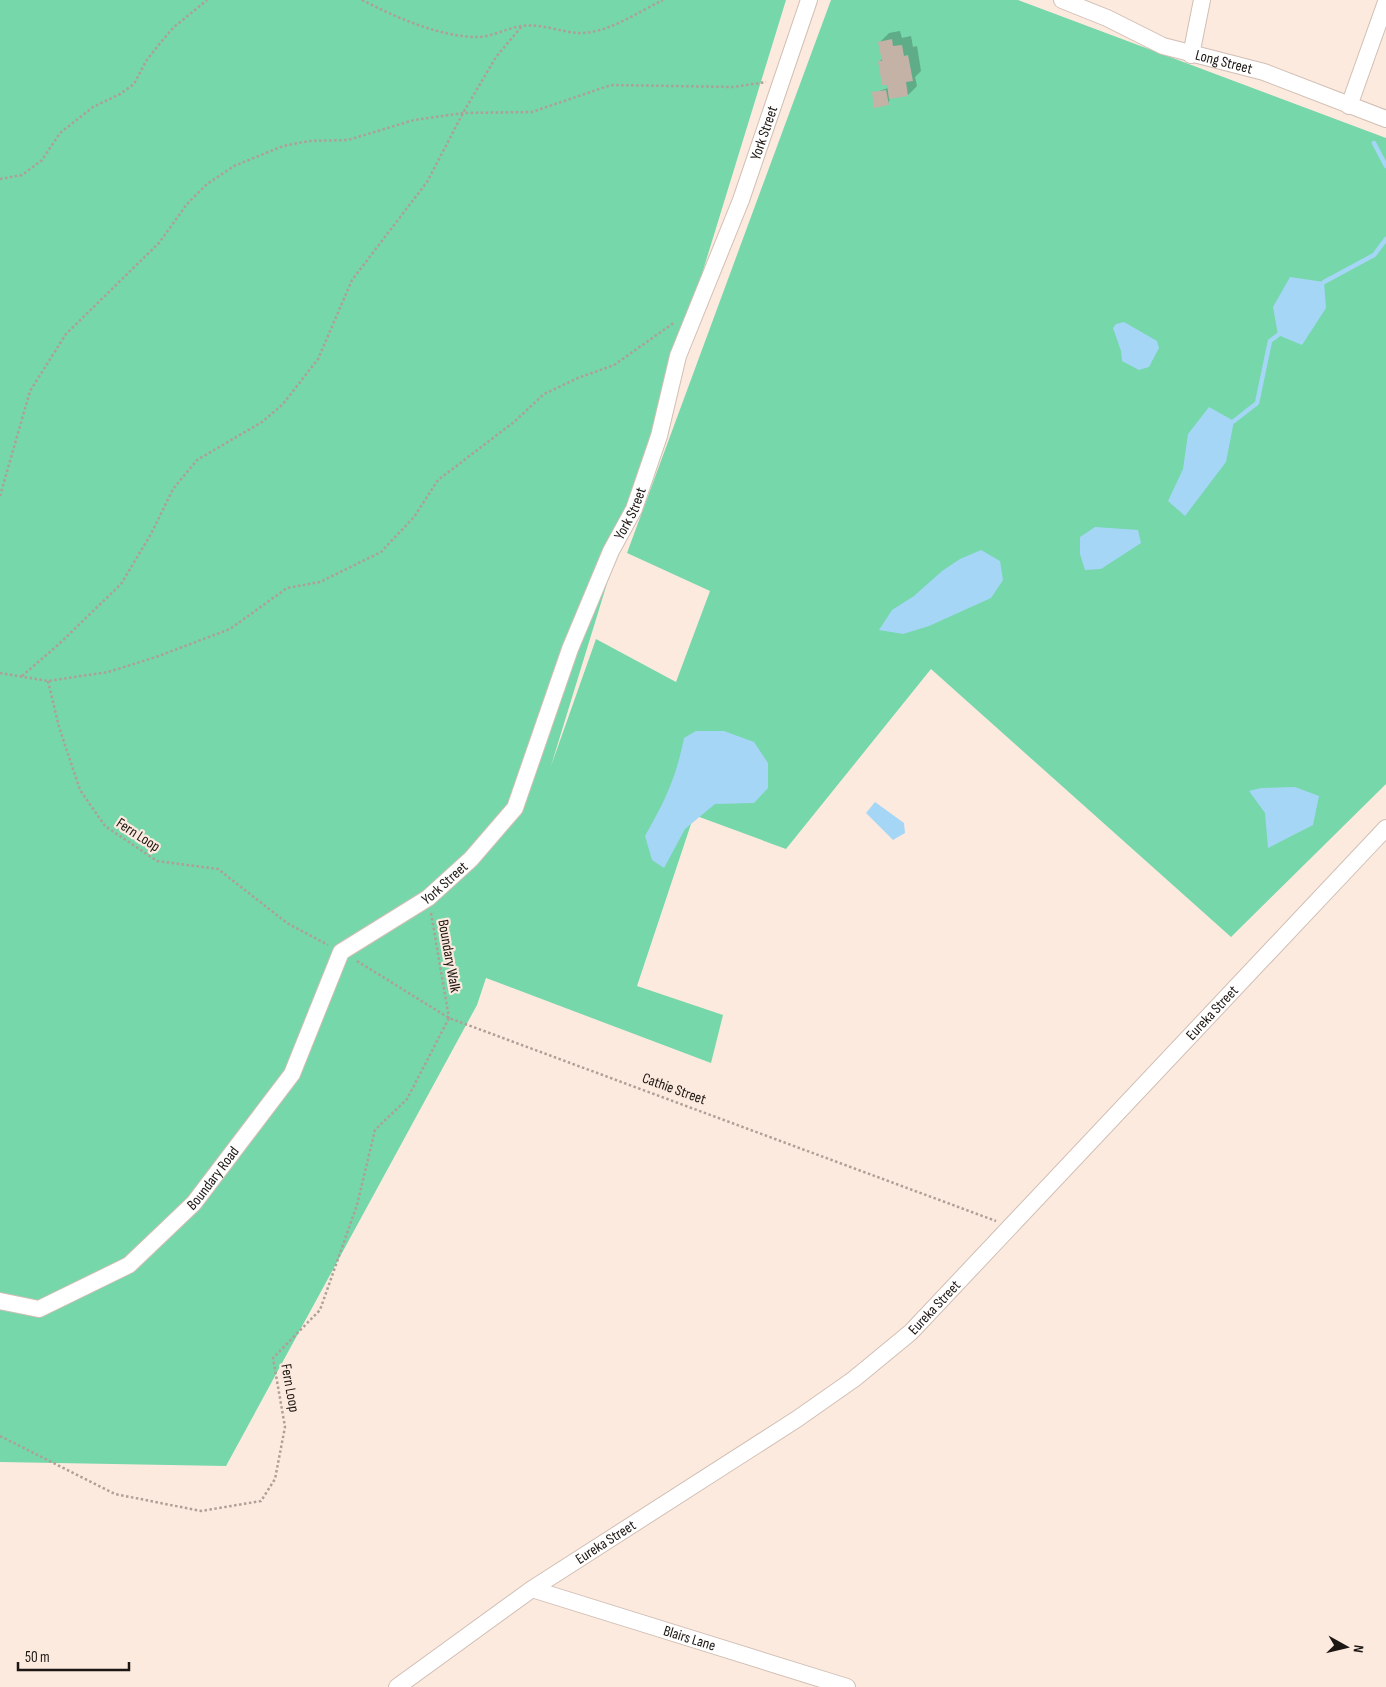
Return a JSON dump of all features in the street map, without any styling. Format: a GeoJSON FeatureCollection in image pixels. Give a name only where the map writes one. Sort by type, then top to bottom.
{"type":"FeatureCollection","features":[{"type":"Feature","properties":{"kind":"street","name":"York Street"},"geometry":{"type":"LineString","coordinates":[[341,952],[428,898],[471,859],[515,808],[570,649],[611,551],[634,509],[659,436],[678,356],[741,200],[809,0]]}},
{"type":"Feature","properties":{"kind":"street","name":"Long Street"},"geometry":{"type":"LineString","coordinates":[[1062,0],[1107,18],[1163,46],[1191,55],[1264,72],[1386,119]]}},
{"type":"Feature","properties":{"kind":"street"},"geometry":{"type":"LineString","coordinates":[[1191,55],[1202,0]]}},
{"type":"Feature","properties":{"kind":"street"},"geometry":{"type":"LineString","coordinates":[[1349,106],[1386,2]]}},
{"type":"Feature","properties":{"kind":"street","name":"Eureka Street"},"geometry":{"type":"LineString","coordinates":[[397,1687],[532,1590],[797,1419],[854,1379],[910,1332],[1386,828]]}},
{"type":"Feature","properties":{"kind":"street","name":"Boundary Road"},"geometry":{"type":"LineString","coordinates":[[0,1301],[39,1309],[129,1265],[194,1203],[292,1074],[341,952]]}},
{"type":"Feature","properties":{"kind":"street","name":"Blairs Lane"},"geometry":{"type":"LineString","coordinates":[[532,1590],[847,1687]]}},
{"type":"Feature","properties":{"kind":"path"},"geometry":{"type":"LineString","coordinates":[[0,179],[22,175],[42,160],[60,133],[93,107],[120,94],[134,84],[146,61],[161,42],[174,28],[208,0]]}},
{"type":"Feature","properties":{"kind":"path"},"geometry":{"type":"LineString","coordinates":[[362,0],[391,15],[451,34],[479,38],[522,26],[551,27],[578,33],[599,31],[663,0]]}},
{"type":"Feature","properties":{"kind":"path"},"geometry":{"type":"LineString","coordinates":[[22,676],[59,644],[121,584],[151,534],[173,489],[197,460],[262,422],[283,404],[318,358],[352,280],[427,182],[463,112],[496,57],[522,26]]}},
{"type":"Feature","properties":{"kind":"path"},"geometry":{"type":"LineString","coordinates":[[0,496],[30,391],[66,334],[159,243],[186,204],[207,184],[234,166],[283,146],[308,141],[348,140],[414,120],[463,112],[532,112],[611,86],[733,87],[781,79]]}},
{"type":"Feature","properties":{"kind":"path"},"geometry":{"type":"LineString","coordinates":[[0,673],[48,681],[108,672],[156,657],[230,629],[287,588],[320,582],[381,552],[414,517],[438,480],[501,433],[544,394],[578,378],[614,366],[678,319]]}},
{"type":"Feature","properties":{"kind":"path","name":"Fern Loop"},"geometry":{"type":"LineString","coordinates":[[48,681],[59,727],[80,790],[105,826],[157,861],[218,869],[286,923],[341,952]]}},
{"type":"Feature","properties":{"kind":"path","name":"Boundary Walk"},"geometry":{"type":"LineString","coordinates":[[428,898],[449,1018]]}},
{"type":"Feature","properties":{"kind":"path","name":"Cathie Street"},"geometry":{"type":"LineString","coordinates":[[341,952],[449,1018],[1010,1226]]}},
{"type":"Feature","properties":{"kind":"path","name":"Fern Loop"},"geometry":{"type":"LineString","coordinates":[[0,1436],[115,1494],[201,1511],[261,1501],[276,1479],[285,1427],[273,1358],[320,1310],[357,1205],[375,1130],[407,1099],[449,1018]]}},
{"type":"Feature","properties":{"kind":"green space"},"geometry":{"type":"Polygon","coordinates":[[[0,0],[786,0],[551,766],[596,639],[676,682],[710,591],[627,553],[831,0],[1018,0],[1386,138],[1386,784],[1231,937],[931,669],[786,849],[694,815],[637,986],[723,1015],[711,1063],[486,978],[477,1005],[226,1466],[0,1462],[0,0]]]}},
{"type":"Feature","properties":{"kind":"water"},"geometry":{"type":"Polygon","coordinates":[[[1290,277],[1324,282],[1326,308],[1302,345],[1278,335],[1273,307],[1290,277]]]}},
{"type":"Feature","properties":{"kind":"water"},"geometry":{"type":"Polygon","coordinates":[[[1124,322],[1157,341],[1159,348],[1149,367],[1139,370],[1122,361],[1121,351],[1113,328],[1116,324],[1124,322]]]}},
{"type":"Feature","properties":{"kind":"water"},"geometry":{"type":"Polygon","coordinates":[[[1209,407],[1234,421],[1226,462],[1185,516],[1168,501],[1183,469],[1188,434],[1209,407]]]}},
{"type":"Feature","properties":{"kind":"water"},"geometry":{"type":"Polygon","coordinates":[[[1095,527],[1138,530],[1141,543],[1101,569],[1085,570],[1080,554],[1080,537],[1095,527]]]}},
{"type":"Feature","properties":{"kind":"water"},"geometry":{"type":"Polygon","coordinates":[[[981,550],[1000,561],[1003,580],[991,598],[929,626],[903,634],[879,630],[892,610],[914,596],[942,571],[960,559],[981,550]]]}},
{"type":"Feature","properties":{"kind":"water"},"geometry":{"type":"Polygon","coordinates":[[[696,731],[724,731],[754,742],[768,763],[768,788],[754,803],[715,804],[685,829],[664,868],[652,860],[645,836],[669,789],[684,738],[696,731]]]}},
{"type":"Feature","properties":{"kind":"water"},"geometry":{"type":"Polygon","coordinates":[[[1295,787],[1319,796],[1313,825],[1268,848],[1265,813],[1249,791],[1261,788],[1295,787]]]}},
{"type":"Feature","properties":{"kind":"water"},"geometry":{"type":"Polygon","coordinates":[[[875,802],[904,823],[905,833],[893,840],[866,813],[875,802]]]}},
{"type":"Feature","properties":{"kind":"building"},"geometry":{"type":"Polygon","coordinates":[[[892,39],[893,46],[902,45],[904,56],[908,55],[913,81],[906,82],[908,96],[889,99],[887,85],[882,85],[878,61],[882,61],[878,42],[892,39]]]}},
{"type":"Feature","properties":{"kind":"building"},"geometry":{"type":"Polygon","coordinates":[[[886,90],[889,105],[874,108],[872,92],[886,90]]]}},
{"type":"Feature","properties":{"kind":"waterway"},"geometry":{"type":"LineString","coordinates":[[1374,143],[1386,166]]}},
{"type":"Feature","properties":{"kind":"waterway"},"geometry":{"type":"LineString","coordinates":[[1324,282],[1374,255],[1386,239]]}},
{"type":"Feature","properties":{"kind":"waterway"},"geometry":{"type":"LineString","coordinates":[[1234,421],[1257,403],[1270,341],[1278,335]]}}]}
